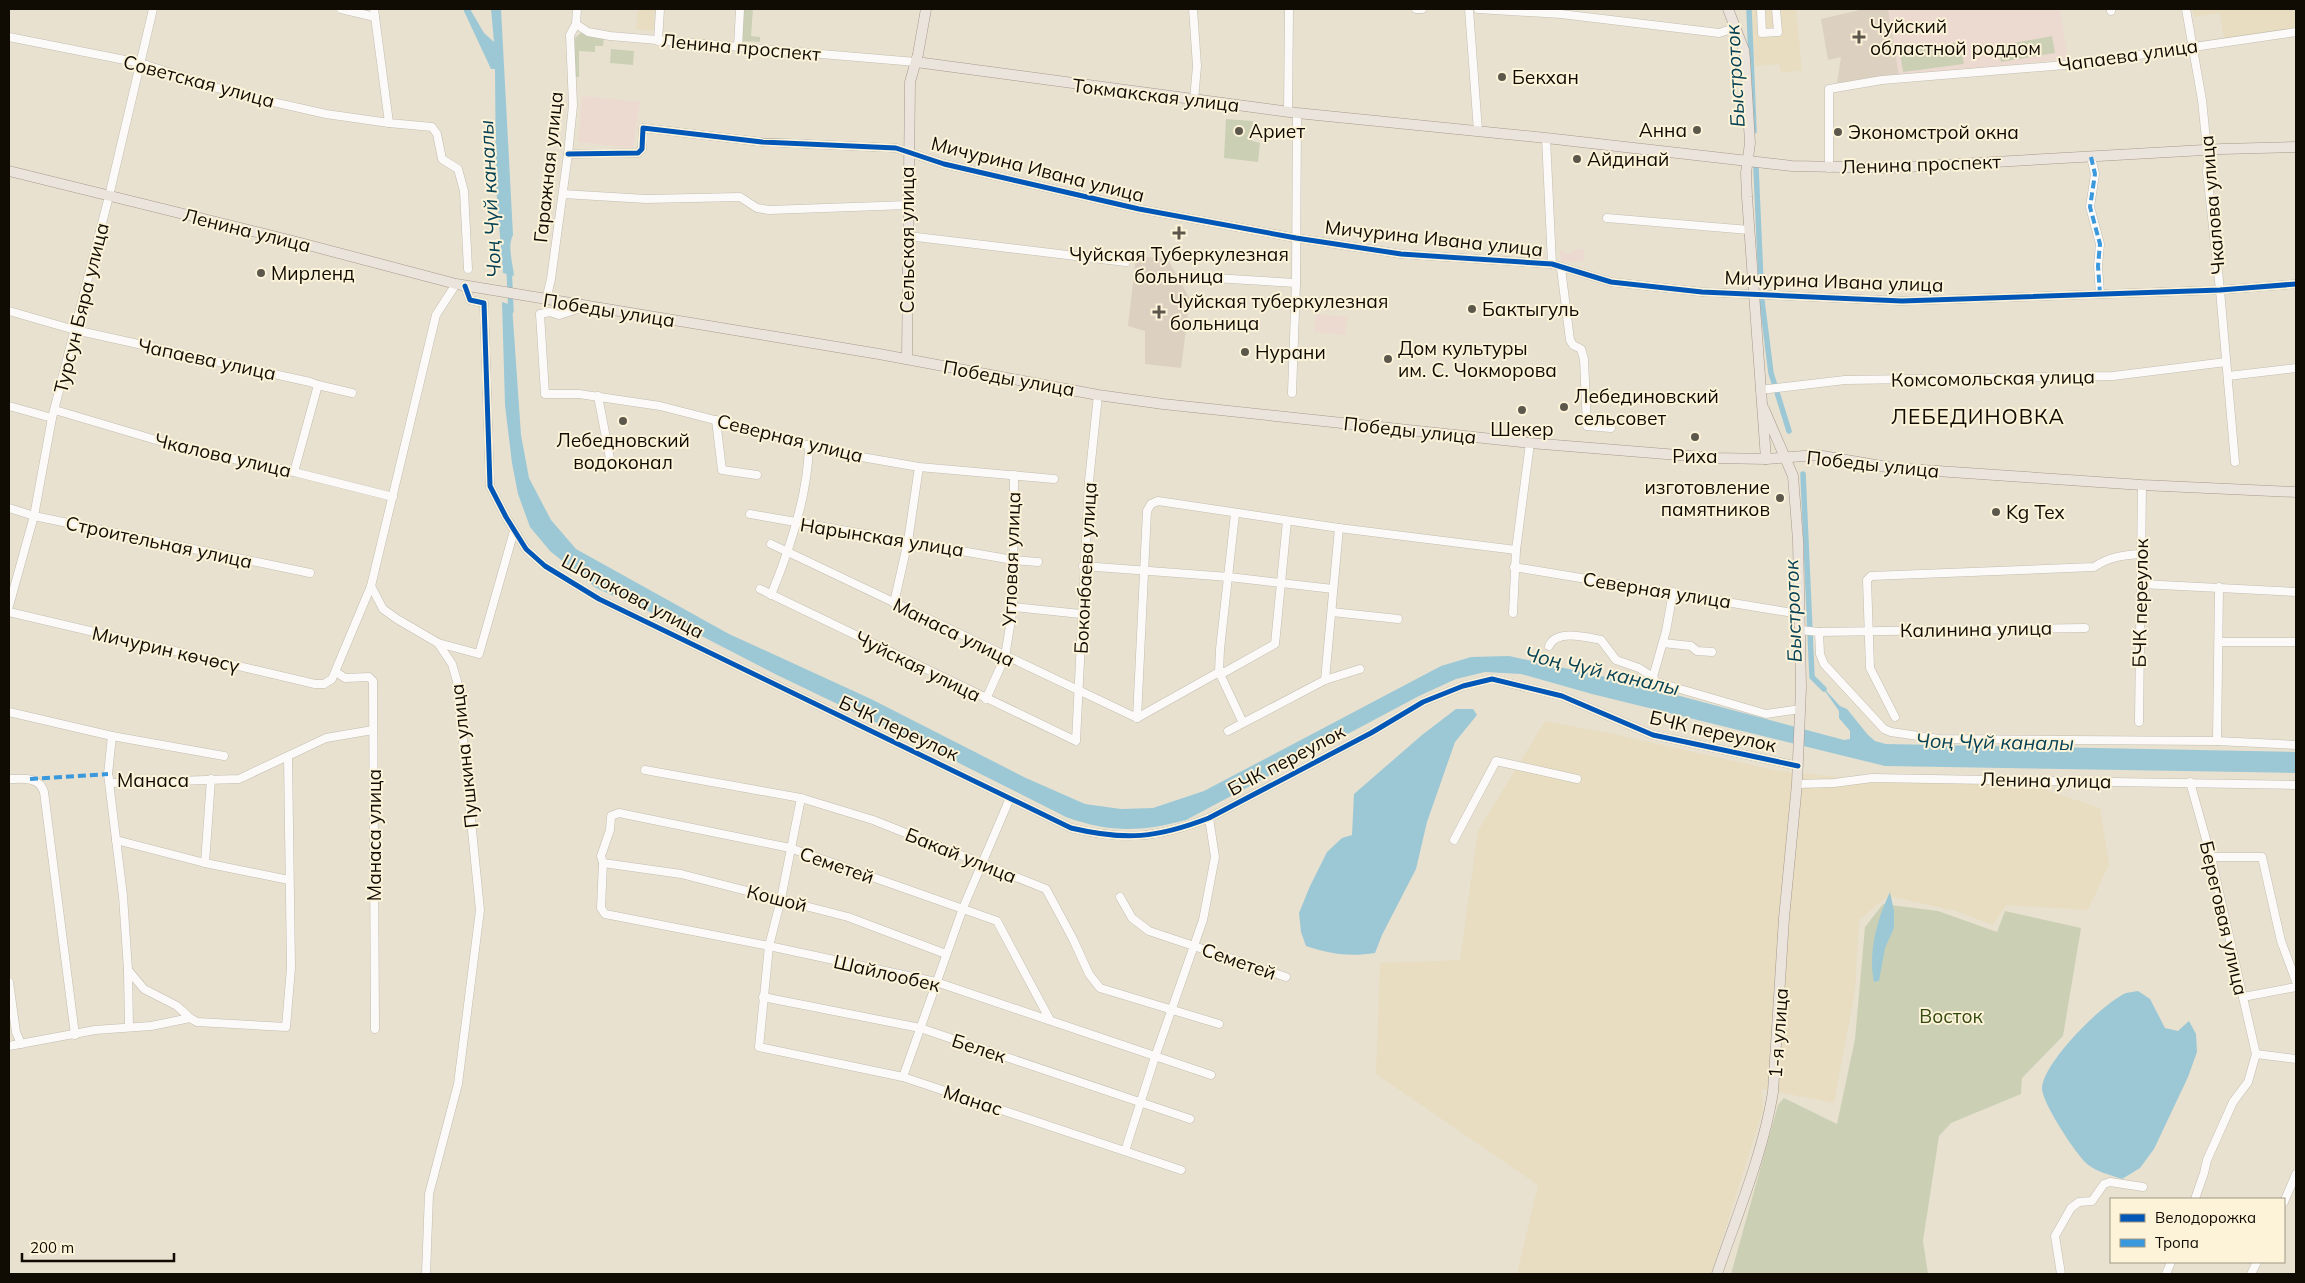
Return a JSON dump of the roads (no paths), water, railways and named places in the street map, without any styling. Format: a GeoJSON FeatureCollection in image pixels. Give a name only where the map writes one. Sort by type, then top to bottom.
{"type":"FeatureCollection","features":[{"type":"Feature","properties":{"kind":"main road","name":"Сельская улица"},"geometry":{"type":"LineString","coordinates":[[907,359],[910,82],[916,62],[926,9]]}},
{"type":"Feature","properties":{"kind":"main road"},"geometry":{"type":"LineString","coordinates":[[1728,9],[1744,50],[1745,60],[1750,143],[1747,160],[1749,230],[1760,390],[1764,409],[1766,459]]}},
{"type":"Feature","properties":{"kind":"main road","name":"Токмакская улица"},"geometry":{"type":"LineString","coordinates":[[916,62],[1194,100],[1478,131],[1546,142]]}},
{"type":"Feature","properties":{"kind":"main road","name":"Ленина проспект"},"geometry":{"type":"LineString","coordinates":[[1546,142],[1829,168],[1890,168],[2091,156],[2296,147]]}},
{"type":"Feature","properties":{"kind":"main road","name":"Ленина улица"},"geometry":{"type":"LineString","coordinates":[[9,171],[484,290]]}},
{"type":"Feature","properties":{"kind":"main road","name":"Победы улица"},"geometry":{"type":"LineString","coordinates":[[484,290],[907,359],[1098,395],[1163,404],[1530,442],[1716,458],[1766,459],[1817,455],[1893,468],[2142,485],[2296,492]]}},
{"type":"Feature","properties":{"kind":"main road"},"geometry":{"type":"LineString","coordinates":[[1764,409],[1793,476],[1795,490],[1799,614],[1810,631],[1801,714]]}},
{"type":"Feature","properties":{"kind":"main road","name":"1-я улица"},"geometry":{"type":"LineString","coordinates":[[1717,1274],[1749,1182],[1774,1092],[1784,918],[1797,784],[1801,714]]}},
{"type":"Feature","properties":{"kind":"street","name":"Турсун Бяра улица"},"geometry":{"type":"LineString","coordinates":[[9,606],[34,516],[53,414],[109,196],[153,9]]}},
{"type":"Feature","properties":{"kind":"street"},"geometry":{"type":"LineString","coordinates":[[341,9],[374,13],[389,123]]}},
{"type":"Feature","properties":{"kind":"street","name":"Гаражная улица"},"geometry":{"type":"LineString","coordinates":[[546,300],[551,279],[568,154],[573,105],[570,35],[574,26],[577,9]]}},
{"type":"Feature","properties":{"kind":"street"},"geometry":{"type":"LineString","coordinates":[[658,41],[660,9]]}},
{"type":"Feature","properties":{"kind":"street"},"geometry":{"type":"LineString","coordinates":[[738,47],[740,9]]}},
{"type":"Feature","properties":{"kind":"street"},"geometry":{"type":"LineString","coordinates":[[1193,9],[1197,66],[1194,100]]}},
{"type":"Feature","properties":{"kind":"street"},"geometry":{"type":"LineString","coordinates":[[1290,9],[1296,238],[1292,394]]}},
{"type":"Feature","properties":{"kind":"street"},"geometry":{"type":"LineString","coordinates":[[1416,9],[1422,9]]}},
{"type":"Feature","properties":{"kind":"street"},"geometry":{"type":"LineString","coordinates":[[1469,9],[1478,131]]}},
{"type":"Feature","properties":{"kind":"street"},"geometry":{"type":"LineString","coordinates":[[1478,9],[1560,11],[1719,33],[1735,28]]}},
{"type":"Feature","properties":{"kind":"street"},"geometry":{"type":"LineString","coordinates":[[1761,9],[1762,33],[1766,34],[1778,32],[1776,9]]}},
{"type":"Feature","properties":{"kind":"street","name":"Чкалова улица"},"geometry":{"type":"LineString","coordinates":[[2186,9],[2194,46],[2207,150],[2207,172],[2220,290],[2235,462]]}},
{"type":"Feature","properties":{"kind":"street","name":"Ленина проспект"},"geometry":{"type":"LineString","coordinates":[[574,26],[593,34],[658,41],[916,62]]}},
{"type":"Feature","properties":{"kind":"street","name":"Чапаева улица"},"geometry":{"type":"LineString","coordinates":[[1829,168],[1829,90],[1882,80],[2077,64],[2296,32]]}},
{"type":"Feature","properties":{"kind":"street","name":"Советская улица"},"geometry":{"type":"LineString","coordinates":[[9,37],[140,63],[233,93],[326,114],[432,127],[437,134],[442,159],[458,169],[464,191],[468,269]]}},
{"type":"Feature","properties":{"kind":"street","name":"Мичурина Ивана улица"},"geometry":{"type":"LineString","coordinates":[[568,154],[638,153],[642,149],[643,128],[762,142],[891,148],[944,164],[1139,209],[1296,238],[1401,254],[1552,264],[1611,282],[1702,292],[1902,301],[2220,290],[2296,284]]}},
{"type":"Feature","properties":{"kind":"street"},"geometry":{"type":"LineString","coordinates":[[1546,142],[1552,264]]}},
{"type":"Feature","properties":{"kind":"street"},"geometry":{"type":"LineString","coordinates":[[2091,156],[2095,174],[2090,207],[2100,244],[2098,266],[2100,294]]}},
{"type":"Feature","properties":{"kind":"street"},"geometry":{"type":"LineString","coordinates":[[563,194],[646,199],[740,197],[757,208],[769,210],[908,204]]}},
{"type":"Feature","properties":{"kind":"street"},"geometry":{"type":"LineString","coordinates":[[1607,218],[1749,230]]}},
{"type":"Feature","properties":{"kind":"street"},"geometry":{"type":"LineString","coordinates":[[908,236],[1126,262]]}},
{"type":"Feature","properties":{"kind":"street"},"geometry":{"type":"LineString","coordinates":[[1561,268],[1570,340],[1573,346],[1582,351],[1584,359],[1587,426],[1611,428]]}},
{"type":"Feature","properties":{"kind":"street"},"geometry":{"type":"LineString","coordinates":[[1196,277],[1296,283]]}},
{"type":"Feature","properties":{"kind":"street"},"geometry":{"type":"LineString","coordinates":[[334,675],[371,586],[436,316],[460,285]]}},
{"type":"Feature","properties":{"kind":"street","name":"Шопокова улица"},"geometry":{"type":"LineString","coordinates":[[460,285],[470,300],[484,303],[487,446],[490,486],[526,550],[545,566],[599,600],[797,696]]}},
{"type":"Feature","properties":{"kind":"street","name":"Северная улица"},"geometry":{"type":"LineString","coordinates":[[587,306],[559,315],[550,312],[540,314],[545,394],[598,396],[660,406],[827,451],[919,468],[1054,479]]}},
{"type":"Feature","properties":{"kind":"street","name":"Чапаева улица"},"geometry":{"type":"LineString","coordinates":[[9,311],[75,330],[352,393]]}},
{"type":"Feature","properties":{"kind":"street","name":"Комсомольская улица"},"geometry":{"type":"LineString","coordinates":[[1760,390],[1845,380],[2113,376],[2226,362]]}},
{"type":"Feature","properties":{"kind":"street"},"geometry":{"type":"LineString","coordinates":[[2228,376],[2296,368]]}},
{"type":"Feature","properties":{"kind":"street"},"geometry":{"type":"LineString","coordinates":[[294,472],[318,385]]}},
{"type":"Feature","properties":{"kind":"street","name":"Боконбаева улица"},"geometry":{"type":"LineString","coordinates":[[1076,741],[1083,566],[1098,395]]}},
{"type":"Feature","properties":{"kind":"street"},"geometry":{"type":"LineString","coordinates":[[598,396],[611,464]]}},
{"type":"Feature","properties":{"kind":"street","name":"Чкалова улица"},"geometry":{"type":"LineString","coordinates":[[9,406],[53,414],[183,448],[294,472],[393,497]]}},
{"type":"Feature","properties":{"kind":"street"},"geometry":{"type":"LineString","coordinates":[[716,420],[722,470],[758,475]]}},
{"type":"Feature","properties":{"kind":"street"},"geometry":{"type":"LineString","coordinates":[[1513,613],[1514,567],[1530,442]]}},
{"type":"Feature","properties":{"kind":"street"},"geometry":{"type":"LineString","coordinates":[[771,594],[789,552],[808,463],[809,445]]}},
{"type":"Feature","properties":{"kind":"street"},"geometry":{"type":"LineString","coordinates":[[894,603],[908,540],[919,468]]}},
{"type":"Feature","properties":{"kind":"street","name":"Угловая улица"},"geometry":{"type":"LineString","coordinates":[[986,699],[1005,657],[1013,606],[1014,475]]}},
{"type":"Feature","properties":{"kind":"street","name":"БЧК переулок"},"geometry":{"type":"LineString","coordinates":[[2139,722],[2142,485]]}},
{"type":"Feature","properties":{"kind":"street"},"geometry":{"type":"LineString","coordinates":[[1137,718],[1143,570],[1147,511],[1151,504],[1158,502],[1287,521],[1516,550]]}},
{"type":"Feature","properties":{"kind":"street","name":"Строительная улица"},"geometry":{"type":"LineString","coordinates":[[9,508],[34,516],[310,573]]}},
{"type":"Feature","properties":{"kind":"street","name":"Нарынская улица"},"geometry":{"type":"LineString","coordinates":[[750,514],[908,540],[1014,560],[1038,562]]}},
{"type":"Feature","properties":{"kind":"street"},"geometry":{"type":"LineString","coordinates":[[1235,514],[1220,648],[1222,672],[1243,723]]}},
{"type":"Feature","properties":{"kind":"street"},"geometry":{"type":"LineString","coordinates":[[1137,718],[1274,644],[1287,521]]}},
{"type":"Feature","properties":{"kind":"street"},"geometry":{"type":"LineString","coordinates":[[1325,680],[1340,528]]}},
{"type":"Feature","properties":{"kind":"street"},"geometry":{"type":"LineString","coordinates":[[438,643],[479,654],[514,531]]}},
{"type":"Feature","properties":{"kind":"street","name":"Манаса улица"},"geometry":{"type":"LineString","coordinates":[[771,544],[1005,657],[1137,718]]}},
{"type":"Feature","properties":{"kind":"street"},"geometry":{"type":"LineString","coordinates":[[1895,717],[1870,668],[1867,630],[1867,580],[1871,576],[2094,567],[2105,560],[2117,556],[2141,554]]}},
{"type":"Feature","properties":{"kind":"street"},"geometry":{"type":"LineString","coordinates":[[1083,566],[1229,577],[1333,589]]}},
{"type":"Feature","properties":{"kind":"street","name":"Северная улица"},"geometry":{"type":"LineString","coordinates":[[1514,567],[1799,614]]}},
{"type":"Feature","properties":{"kind":"street"},"geometry":{"type":"LineString","coordinates":[[2141,584],[2296,592]]}},
{"type":"Feature","properties":{"kind":"street","name":"Пушкина улица"},"geometry":{"type":"LineString","coordinates":[[371,586],[383,609],[438,643],[452,664],[457,682],[480,910],[458,1084],[429,1194],[426,1274]]}},
{"type":"Feature","properties":{"kind":"street"},"geometry":{"type":"LineString","coordinates":[[2217,741],[2219,588]]}},
{"type":"Feature","properties":{"kind":"street","name":"Чуйская улица"},"geometry":{"type":"LineString","coordinates":[[760,589],[1076,741]]}},
{"type":"Feature","properties":{"kind":"street"},"geometry":{"type":"LineString","coordinates":[[1653,677],[1663,643],[1673,592]]}},
{"type":"Feature","properties":{"kind":"street"},"geometry":{"type":"LineString","coordinates":[[1013,606],[1081,614]]}},
{"type":"Feature","properties":{"kind":"street","name":"Мичурин көчөсү"},"geometry":{"type":"LineString","coordinates":[[9,612],[315,684],[324,684],[334,675]]}},
{"type":"Feature","properties":{"kind":"street"},"geometry":{"type":"LineString","coordinates":[[1332,612],[1398,619]]}},
{"type":"Feature","properties":{"kind":"street","name":"Калинина улица"},"geometry":{"type":"LineString","coordinates":[[1810,631],[2085,628]]}},
{"type":"Feature","properties":{"kind":"street"},"geometry":{"type":"LineString","coordinates":[[1810,631],[1824,664],[1888,731],[1939,738],[2217,741],[2296,745]]}},
{"type":"Feature","properties":{"kind":"street"},"geometry":{"type":"LineString","coordinates":[[1549,646],[1552,639],[1557,637],[1572,636],[1601,640],[1616,660],[1639,668],[1653,677],[1656,682],[1766,714],[1801,714]]}},
{"type":"Feature","properties":{"kind":"street"},"geometry":{"type":"LineString","coordinates":[[2219,642],[2296,642]]}},
{"type":"Feature","properties":{"kind":"street"},"geometry":{"type":"LineString","coordinates":[[1663,643],[1691,646],[1697,651],[1712,652]]}},
{"type":"Feature","properties":{"kind":"street"},"geometry":{"type":"LineString","coordinates":[[1228,731],[1325,680],[1360,669]]}},
{"type":"Feature","properties":{"kind":"street","name":"Манаса улица"},"geometry":{"type":"LineString","coordinates":[[334,675],[345,678],[369,677],[373,681],[375,1029]]}},
{"type":"Feature","properties":{"kind":"street","name":"БЧК переулок"},"geometry":{"type":"LineString","coordinates":[[797,696],[1071,828],[1102,835],[1149,836],[1183,828],[1209,818],[1371,732],[1423,702],[1463,686],[1492,679],[1562,696],[1653,735],[1798,766]]}},
{"type":"Feature","properties":{"kind":"street"},"geometry":{"type":"LineString","coordinates":[[9,712],[112,736],[224,756]]}},
{"type":"Feature","properties":{"kind":"street","name":"Манаса"},"geometry":{"type":"LineString","coordinates":[[110,783],[239,779],[326,738],[373,730]]}},
{"type":"Feature","properties":{"kind":"street","name":"Манаса"},"geometry":{"type":"LineString","coordinates":[[112,736],[108,774],[123,896],[128,970],[129,1027]]}},
{"type":"Feature","properties":{"kind":"street"},"geometry":{"type":"LineString","coordinates":[[128,970],[144,989],[178,1007],[197,1022],[286,1027],[291,968],[288,757]]}},
{"type":"Feature","properties":{"kind":"street"},"geometry":{"type":"LineString","coordinates":[[1454,840],[1496,760],[1577,779]]}},
{"type":"Feature","properties":{"kind":"street","name":"Бакай улица"},"geometry":{"type":"LineString","coordinates":[[645,770],[801,798],[873,820],[1046,889],[1073,939],[1089,974],[1100,988],[1218,1024]]}},
{"type":"Feature","properties":{"kind":"street","name":"Ленина улица"},"geometry":{"type":"LineString","coordinates":[[1797,784],[1834,783],[1872,778],[2296,785]]}},
{"type":"Feature","properties":{"kind":"street"},"geometry":{"type":"LineString","coordinates":[[9,780],[30,779],[38,782],[44,792],[75,1035]]}},
{"type":"Feature","properties":{"kind":"street","name":"Манаса"},"geometry":{"type":"LineString","coordinates":[[206,862],[211,779]]}},
{"type":"Feature","properties":{"kind":"street","name":"Береговая улица"},"geometry":{"type":"LineString","coordinates":[[2190,782],[2211,857],[2256,1054],[2248,1082],[2233,1102],[2207,1160],[2195,1198]]}},
{"type":"Feature","properties":{"kind":"street"},"geometry":{"type":"LineString","coordinates":[[763,997],[769,946],[781,899],[801,798]]}},
{"type":"Feature","properties":{"kind":"street"},"geometry":{"type":"LineString","coordinates":[[903,1077],[946,954],[981,862],[1010,798]]}},
{"type":"Feature","properties":{"kind":"street","name":"Семетей"},"geometry":{"type":"LineString","coordinates":[[603,863],[601,856],[610,830],[611,816],[616,814],[790,848],[964,908],[997,921],[1050,1020]]}},
{"type":"Feature","properties":{"kind":"street"},"geometry":{"type":"LineString","coordinates":[[1125,1151],[1155,1057],[1203,920],[1215,857],[1209,818]]}},
{"type":"Feature","properties":{"kind":"street"},"geometry":{"type":"LineString","coordinates":[[116,840],[289,880]]}},
{"type":"Feature","properties":{"kind":"street"},"geometry":{"type":"LineString","coordinates":[[2211,857],[2262,857],[2281,941],[2296,981]]}},
{"type":"Feature","properties":{"kind":"street","name":"Кошой"},"geometry":{"type":"LineString","coordinates":[[603,863],[681,874],[781,899],[848,917],[946,954]]}},
{"type":"Feature","properties":{"kind":"street","name":"Шайлообек"},"geometry":{"type":"LineString","coordinates":[[603,863],[601,908],[605,914],[769,946],[936,982],[1211,1075]]}},
{"type":"Feature","properties":{"kind":"street","name":"Семетей"},"geometry":{"type":"LineString","coordinates":[[1120,897],[1132,918],[1149,931],[1286,977]]}},
{"type":"Feature","properties":{"kind":"street"},"geometry":{"type":"LineString","coordinates":[[9,982],[16,1032],[21,1044]]}},
{"type":"Feature","properties":{"kind":"street"},"geometry":{"type":"LineString","coordinates":[[2243,997],[2296,987]]}},
{"type":"Feature","properties":{"kind":"street","name":"Белек"},"geometry":{"type":"LineString","coordinates":[[763,997],[920,1028],[1190,1119]]}},
{"type":"Feature","properties":{"kind":"street","name":"Манас"},"geometry":{"type":"LineString","coordinates":[[763,997],[759,1047],[903,1077],[1181,1170]]}},
{"type":"Feature","properties":{"kind":"street"},"geometry":{"type":"LineString","coordinates":[[9,1046],[95,1030],[167,1024],[190,1018]]}},
{"type":"Feature","properties":{"kind":"street"},"geometry":{"type":"LineString","coordinates":[[2256,1054],[2296,1059]]}},
{"type":"Feature","properties":{"kind":"street"},"geometry":{"type":"LineString","coordinates":[[2285,1200],[2296,1174]]}},
{"type":"Feature","properties":{"kind":"street"},"geometry":{"type":"LineString","coordinates":[[2061,1274],[2055,1236],[2071,1208],[2079,1202],[2092,1201],[2104,1184],[2110,1182],[2143,1187]]}},
{"type":"Feature","properties":{"kind":"water"},"geometry":{"type":"Polygon","coordinates":[[[463,9],[470,9],[484,33],[494,42],[491,9],[501,9],[513,235],[510,250],[514,276],[503,273],[496,186],[495,69],[491,69],[463,9]]]}},
{"type":"Feature","properties":{"kind":"water"},"geometry":{"type":"Polygon","coordinates":[[[502,302],[512,305],[521,435],[529,478],[551,520],[576,549],[729,634],[871,699],[1026,778],[1085,804],[1121,809],[1153,808],[1204,791],[1441,666],[1471,657],[1509,656],[1624,681],[1844,740],[1850,739],[1850,731],[1839,718],[1839,711],[1820,684],[1840,706],[1847,709],[1868,735],[1875,741],[1886,744],[2296,752],[2296,773],[1885,766],[1592,694],[1521,674],[1485,672],[1456,679],[1419,696],[1186,820],[1140,829],[1097,826],[1066,817],[927,747],[775,674],[688,629],[596,588],[550,551],[530,527],[518,494],[512,463],[505,405],[502,302]]]}},
{"type":"Feature","properties":{"kind":"water"},"geometry":{"type":"Polygon","coordinates":[[[1456,709],[1473,709],[1477,715],[1455,742],[1427,822],[1416,869],[1382,935],[1375,953],[1340,954],[1306,946],[1301,932],[1299,913],[1327,852],[1342,838],[1352,835],[1354,794],[1422,735],[1456,709]]]}},
{"type":"Feature","properties":{"kind":"water"},"geometry":{"type":"Polygon","coordinates":[[[1890,892],[1894,911],[1894,928],[1885,948],[1879,981],[1874,982],[1872,971],[1873,947],[1881,913],[1890,892]]]}},
{"type":"Feature","properties":{"kind":"water"},"geometry":{"type":"Polygon","coordinates":[[[2138,991],[2150,999],[2165,1028],[2178,1031],[2189,1021],[2196,1034],[2197,1052],[2188,1077],[2154,1149],[2140,1168],[2122,1179],[2104,1173],[2087,1164],[2068,1139],[2048,1106],[2042,1089],[2052,1064],[2075,1035],[2116,999],[2126,993],[2138,991]]]}},
{"type":"Feature","properties":{"kind":"waterway","name":"Быстроток"},"geometry":{"type":"LineString","coordinates":[[1749,9],[1754,131]]}},
{"type":"Feature","properties":{"kind":"waterway","name":"Быстроток"},"geometry":{"type":"LineString","coordinates":[[1756,167],[1761,283]]}},
{"type":"Feature","properties":{"kind":"waterway","name":"Чоң Чүй каналы"},"geometry":{"type":"LineString","coordinates":[[509,268],[511,311]]}},
{"type":"Feature","properties":{"kind":"waterway","name":"Быстроток"},"geometry":{"type":"LineString","coordinates":[[1762,301],[1771,373],[1789,431]]}},
{"type":"Feature","properties":{"kind":"waterway","name":"Быстроток"},"geometry":{"type":"LineString","coordinates":[[1803,474],[1812,677],[1824,689]]}},
{"type":"Feature","properties":{"kind":"place","name":"Чуйский областной роддом"},"geometry":{"type":"Point","coordinates":[1859,37]}},
{"type":"Feature","properties":{"kind":"place","name":"Бекхан"},"geometry":{"type":"Point","coordinates":[1502,77]}},
{"type":"Feature","properties":{"kind":"place","name":"Анна"},"geometry":{"type":"Point","coordinates":[1697,130]}},
{"type":"Feature","properties":{"kind":"place","name":"Ариет"},"geometry":{"type":"Point","coordinates":[1239,131]}},
{"type":"Feature","properties":{"kind":"place","name":"Экономстрой окна"},"geometry":{"type":"Point","coordinates":[1838,132]}},
{"type":"Feature","properties":{"kind":"place","name":"Айдинай"},"geometry":{"type":"Point","coordinates":[1577,159]}},
{"type":"Feature","properties":{"kind":"place","name":"Чуйская Туберкулезная больница"},"geometry":{"type":"Point","coordinates":[1179,233]}},
{"type":"Feature","properties":{"kind":"place","name":"Мирленд"},"geometry":{"type":"Point","coordinates":[261,273]}},
{"type":"Feature","properties":{"kind":"place","name":"Бактыгуль"},"geometry":{"type":"Point","coordinates":[1472,309]}},
{"type":"Feature","properties":{"kind":"place","name":"Чуйская туберкулезная больница"},"geometry":{"type":"Point","coordinates":[1159,312]}},
{"type":"Feature","properties":{"kind":"place","name":"Нурани"},"geometry":{"type":"Point","coordinates":[1245,352]}},
{"type":"Feature","properties":{"kind":"place","name":"Дом культуры им. С. Чокморова"},"geometry":{"type":"Point","coordinates":[1388,359]}},
{"type":"Feature","properties":{"kind":"place","name":"Лебединовский сельсовет"},"geometry":{"type":"Point","coordinates":[1564,407]}},
{"type":"Feature","properties":{"kind":"place","name":"Шекер"},"geometry":{"type":"Point","coordinates":[1522,410]}},
{"type":"Feature","properties":{"kind":"place","name":"Лебедновский водоконал"},"geometry":{"type":"Point","coordinates":[623,421]}},
{"type":"Feature","properties":{"kind":"place","name":"Риха"},"geometry":{"type":"Point","coordinates":[1695,437]}},
{"type":"Feature","properties":{"kind":"place","name":"изготовление памятников"},"geometry":{"type":"Point","coordinates":[1780,498]}},
{"type":"Feature","properties":{"kind":"place","name":"Kg Tex"},"geometry":{"type":"Point","coordinates":[1996,512]}},
{"type":"Feature","properties":{"kind":"district","name":"ЛЕБЕДИНОВКА"},"geometry":{"type":"Point","coordinates":[1978,417]}},
{"type":"Feature","properties":{"kind":"park label","name":"Восток"},"geometry":{"type":"Point","coordinates":[1951,1016]}}]}
